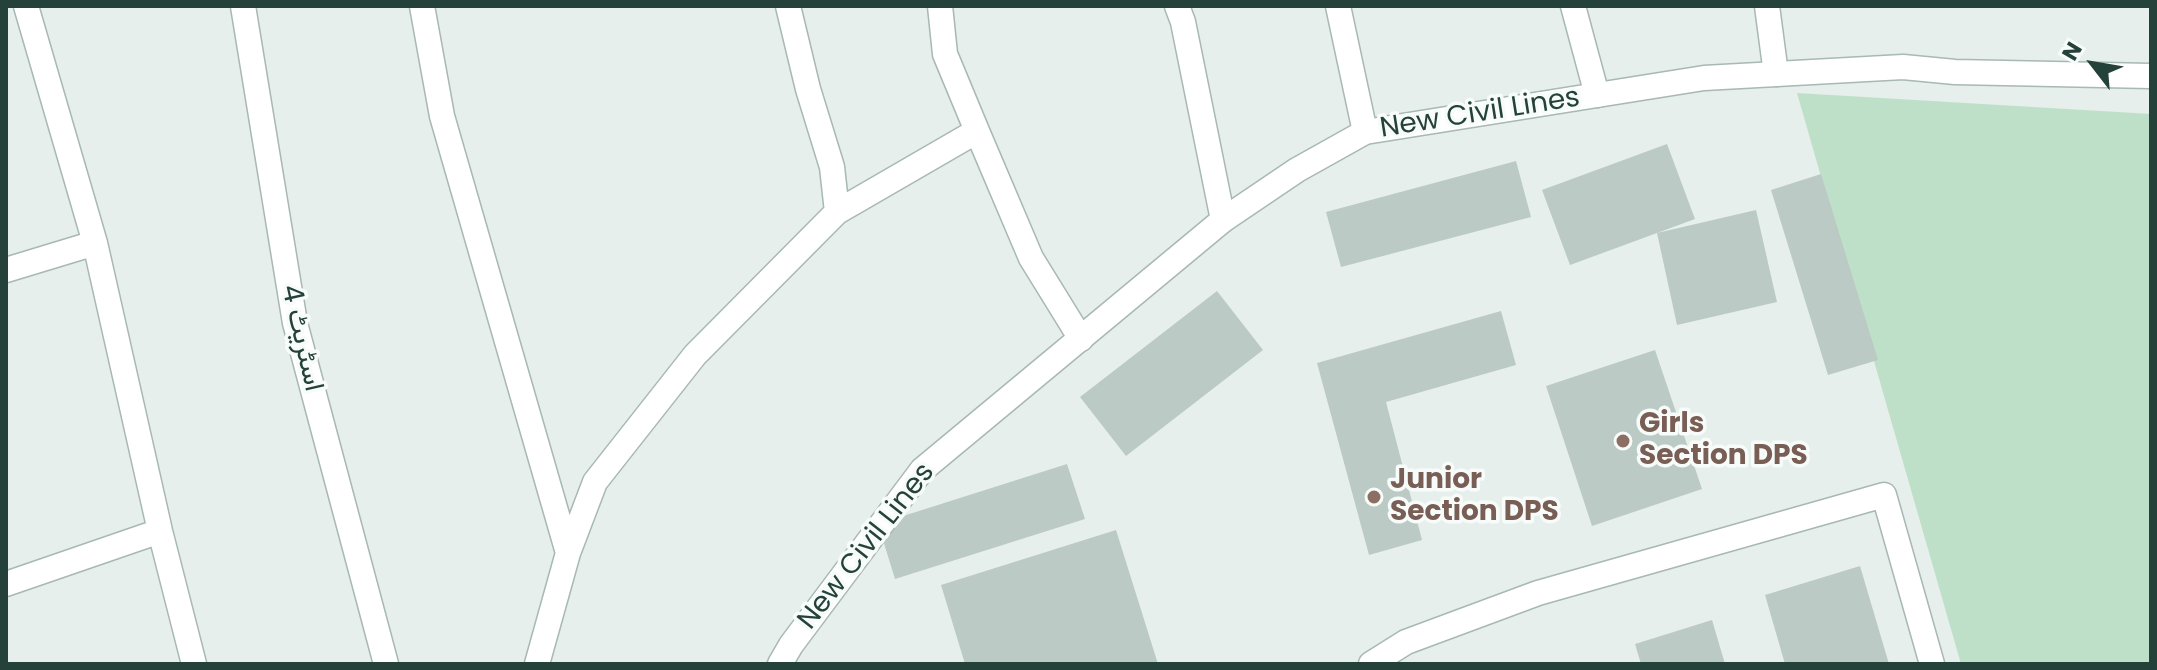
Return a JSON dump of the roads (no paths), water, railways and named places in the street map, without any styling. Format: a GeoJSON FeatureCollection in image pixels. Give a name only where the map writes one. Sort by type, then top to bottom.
{"type":"FeatureCollection","features":[{"type":"Feature","properties":{"kind":"street"},"geometry":{"type":"LineString","coordinates":[[26,6],[95,243],[160,531],[194,664]]}},
{"type":"Feature","properties":{"kind":"street","name":"اسٹریٹ 4"},"geometry":{"type":"LineString","coordinates":[[243,6],[295,323],[386,664]]}},
{"type":"Feature","properties":{"kind":"street"},"geometry":{"type":"LineString","coordinates":[[422,6],[442,116],[568,553]]}},
{"type":"Feature","properties":{"kind":"street"},"geometry":{"type":"LineString","coordinates":[[788,6],[808,89],[832,167],[837,212]]}},
{"type":"Feature","properties":{"kind":"street"},"geometry":{"type":"LineString","coordinates":[[940,6],[945,54],[977,131],[1031,258],[1081,339]]}},
{"type":"Feature","properties":{"kind":"street"},"geometry":{"type":"LineString","coordinates":[[1177,6],[1183,22],[1223,220]]}},
{"type":"Feature","properties":{"kind":"street"},"geometry":{"type":"LineString","coordinates":[[1338,6],[1365,132]]}},
{"type":"Feature","properties":{"kind":"street"},"geometry":{"type":"LineString","coordinates":[[1573,6],[1597,95]]}},
{"type":"Feature","properties":{"kind":"street"},"geometry":{"type":"LineString","coordinates":[[1767,6],[1776,74]]}},
{"type":"Feature","properties":{"kind":"street","name":"New Civil Lines"},"geometry":{"type":"LineString","coordinates":[[780,664],[922,470],[1223,220],[1297,170],[1365,132],[1704,78],[1903,67],[1955,72],[2151,76]]}},
{"type":"Feature","properties":{"kind":"street"},"geometry":{"type":"LineString","coordinates":[[537,664],[568,553],[595,482],[695,355],[837,212],[977,131]]}},
{"type":"Feature","properties":{"kind":"street"},"geometry":{"type":"LineString","coordinates":[[6,270],[95,243]]}},
{"type":"Feature","properties":{"kind":"street"},"geometry":{"type":"LineString","coordinates":[[1371,664],[1406,642],[1538,593],[1884,495],[1932,664]]}},
{"type":"Feature","properties":{"kind":"street"},"geometry":{"type":"LineString","coordinates":[[6,584],[160,531]]}},
{"type":"Feature","properties":{"kind":"place","name":"Girls Section DPS"},"geometry":{"type":"Point","coordinates":[1623,441]}},
{"type":"Feature","properties":{"kind":"place","name":"Junior Section DPS"},"geometry":{"type":"Point","coordinates":[1374,497]}}]}
